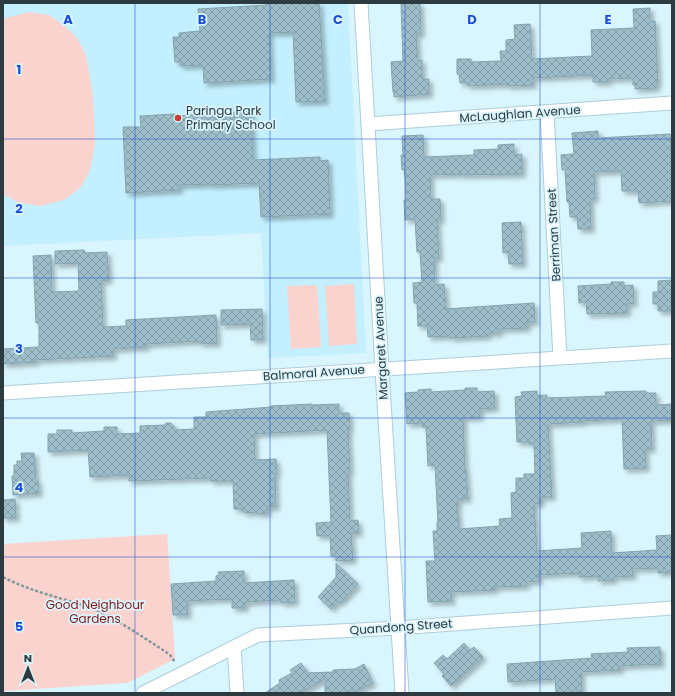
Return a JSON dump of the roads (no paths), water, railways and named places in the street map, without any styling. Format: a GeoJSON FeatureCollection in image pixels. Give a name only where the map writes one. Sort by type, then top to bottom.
{"type":"FeatureCollection","features":[{"type":"Feature","properties":{"kind":"street","name":"Margaret Avenue"},"geometry":{"type":"LineString","coordinates":[[361,3],[402,693]]}},
{"type":"Feature","properties":{"kind":"street","name":"McLaughlan Avenue"},"geometry":{"type":"LineString","coordinates":[[368,124],[672,103]]}},
{"type":"Feature","properties":{"kind":"street","name":"Berriman Street"},"geometry":{"type":"LineString","coordinates":[[547,112],[560,358]]}},
{"type":"Feature","properties":{"kind":"street","name":"Balmoral Avenue"},"geometry":{"type":"LineString","coordinates":[[3,393],[672,351]]}},
{"type":"Feature","properties":{"kind":"street","name":"Quandong Street"},"geometry":{"type":"LineString","coordinates":[[143,693],[258,635],[398,628],[672,608]]}},
{"type":"Feature","properties":{"kind":"street"},"geometry":{"type":"LineString","coordinates":[[234,647],[237,693]]}},
{"type":"Feature","properties":{"kind":"place","name":"Paringa Park Primary School"},"geometry":{"type":"Point","coordinates":[178,118]}},
{"type":"Feature","properties":{"kind":"park label","name":"Good Neighbour Gardens"},"geometry":{"type":"Point","coordinates":[95,612]}}]}
